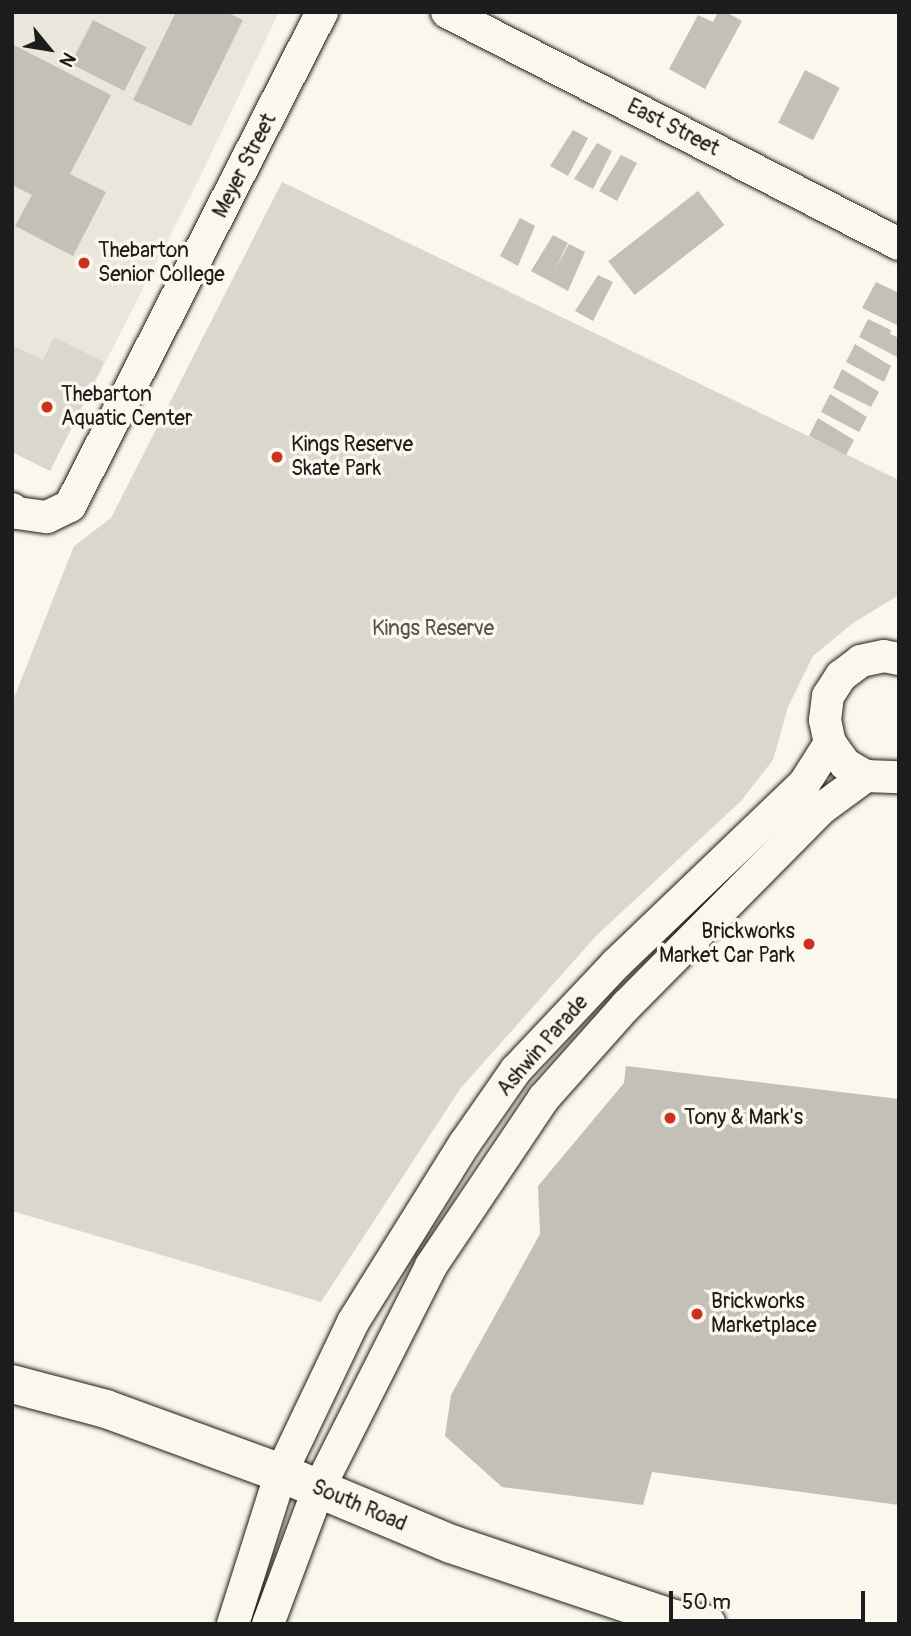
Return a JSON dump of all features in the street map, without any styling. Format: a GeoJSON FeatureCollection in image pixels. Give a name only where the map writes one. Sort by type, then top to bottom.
{"type":"FeatureCollection","features":[{"type":"Feature","properties":{"kind":"highway","name":"South Road"},"geometry":{"type":"LineString","coordinates":[[12,1384],[106,1409],[282,1473],[464,1549],[674,1619],[706,1624]]}},
{"type":"Feature","properties":{"kind":"street","name":"Meyer Street"},"geometry":{"type":"LineString","coordinates":[[12,509],[17,513],[47,517],[70,506],[322,12]]}},
{"type":"Feature","properties":{"kind":"street","name":"East Street"},"geometry":{"type":"LineString","coordinates":[[447,12],[899,244]]}},
{"type":"Feature","properties":{"kind":"street"},"geometry":{"type":"LineString","coordinates":[[894,653],[860,661],[841,676],[828,696],[825,720],[830,743],[845,764],[866,776],[899,777]]}},
{"type":"Feature","properties":{"kind":"street","name":"Ashwin Parade"},"geometry":{"type":"LineString","coordinates":[[233,1624],[282,1473],[354,1322],[465,1143],[516,1070],[616,964],[804,784],[830,743]]}},
{"type":"Feature","properties":{"kind":"street","name":"Ashwin Parade"},"geometry":{"type":"LineString","coordinates":[[268,1624],[318,1490],[431,1266],[544,1098],[616,1017],[821,808],[866,776]]}},
{"type":"Feature","properties":{"kind":"shaded area","name":"Thebarton Senior College"},"geometry":{"type":"Polygon","coordinates":[[[12,12],[279,12],[197,183],[50,471],[12,452],[12,12]]]}},
{"type":"Feature","properties":{"kind":"green space","name":"Kings Reserve"},"geometry":{"type":"Polygon","coordinates":[[[282,182],[899,480],[899,595],[853,623],[813,656],[788,707],[773,760],[741,801],[596,936],[460,1089],[321,1302],[12,1211],[12,703],[74,546],[111,518],[282,182]]]}},
{"type":"Feature","properties":{"kind":"green space","name":"Thebarton Aquatic Center"},"geometry":{"type":"Polygon","coordinates":[[[54,337],[104,362],[50,471],[12,452],[12,345],[43,360],[54,337]]]}},
{"type":"Feature","properties":{"kind":"building"},"geometry":{"type":"Polygon","coordinates":[[[176,12],[226,12],[243,20],[191,126],[133,100],[176,12]]]}},
{"type":"Feature","properties":{"kind":"building"},"geometry":{"type":"Polygon","coordinates":[[[718,12],[726,12],[742,21],[705,89],[669,69],[698,15],[713,22],[718,12]]]}},
{"type":"Feature","properties":{"kind":"building"},"geometry":{"type":"Polygon","coordinates":[[[93,20],[146,47],[124,91],[71,64],[93,20]]]}},
{"type":"Feature","properties":{"kind":"building"},"geometry":{"type":"Polygon","coordinates":[[[12,44],[111,95],[70,174],[106,192],[73,256],[15,226],[32,195],[12,185],[12,44]]]}},
{"type":"Feature","properties":{"kind":"building"},"geometry":{"type":"Polygon","coordinates":[[[805,70],[840,88],[813,140],[778,123],[805,70]]]}},
{"type":"Feature","properties":{"kind":"building"},"geometry":{"type":"Polygon","coordinates":[[[573,130],[588,138],[568,176],[550,166],[573,130]]]}},
{"type":"Feature","properties":{"kind":"building"},"geometry":{"type":"Polygon","coordinates":[[[597,143],[612,151],[593,189],[574,179],[597,143]]]}},
{"type":"Feature","properties":{"kind":"building"},"geometry":{"type":"Polygon","coordinates":[[[621,155],[637,163],[617,201],[599,191],[621,155]]]}},
{"type":"Feature","properties":{"kind":"building"},"geometry":{"type":"Polygon","coordinates":[[[698,191],[724,225],[635,295],[608,261],[698,191]]]}},
{"type":"Feature","properties":{"kind":"building"},"geometry":{"type":"Polygon","coordinates":[[[520,218],[535,226],[518,266],[500,256],[520,218]]]}},
{"type":"Feature","properties":{"kind":"building"},"geometry":{"type":"Polygon","coordinates":[[[553,235],[568,243],[554,271],[569,244],[585,252],[568,291],[531,271],[553,235]]]}},
{"type":"Feature","properties":{"kind":"building"},"geometry":{"type":"Polygon","coordinates":[[[598,275],[613,282],[593,321],[575,311],[598,275]]]}},
{"type":"Feature","properties":{"kind":"building"},"geometry":{"type":"Polygon","coordinates":[[[876,282],[899,293],[899,326],[862,308],[876,282]]]}},
{"type":"Feature","properties":{"kind":"building"},"geometry":{"type":"Polygon","coordinates":[[[868,319],[891,330],[890,334],[899,338],[897,357],[859,337],[868,319]]]}},
{"type":"Feature","properties":{"kind":"building"},"geometry":{"type":"Polygon","coordinates":[[[855,344],[891,366],[884,382],[846,362],[855,344]]]}},
{"type":"Feature","properties":{"kind":"building"},"geometry":{"type":"Polygon","coordinates":[[[842,369],[879,392],[871,407],[833,388],[842,369]]]}},
{"type":"Feature","properties":{"kind":"building"},"geometry":{"type":"Polygon","coordinates":[[[830,394],[867,417],[859,432],[821,412],[830,394]]]}},
{"type":"Feature","properties":{"kind":"building"},"geometry":{"type":"Polygon","coordinates":[[[818,418],[854,440],[846,455],[809,436],[818,418]]]}},
{"type":"Feature","properties":{"kind":"building","name":"Brickworks Marketplace"},"geometry":{"type":"Polygon","coordinates":[[[626,1066],[899,1099],[899,1505],[652,1472],[643,1505],[502,1487],[445,1436],[451,1395],[540,1234],[538,1186],[624,1083],[626,1066]]]}},
{"type":"Feature","properties":{"kind":"place","name":"Thebarton Senior College"},"geometry":{"type":"Point","coordinates":[84,263]}},
{"type":"Feature","properties":{"kind":"place","name":"Thebarton Aquatic Center"},"geometry":{"type":"Point","coordinates":[47,407]}},
{"type":"Feature","properties":{"kind":"place","name":"Kings Reserve Skate Park"},"geometry":{"type":"Point","coordinates":[277,457]}},
{"type":"Feature","properties":{"kind":"place","name":"Brickworks Market Car Park"},"geometry":{"type":"Point","coordinates":[809,944]}},
{"type":"Feature","properties":{"kind":"place","name":"Tony & Mark's"},"geometry":{"type":"Point","coordinates":[670,1118]}},
{"type":"Feature","properties":{"kind":"place","name":"Brickworks Marketplace"},"geometry":{"type":"Point","coordinates":[697,1314]}}]}
